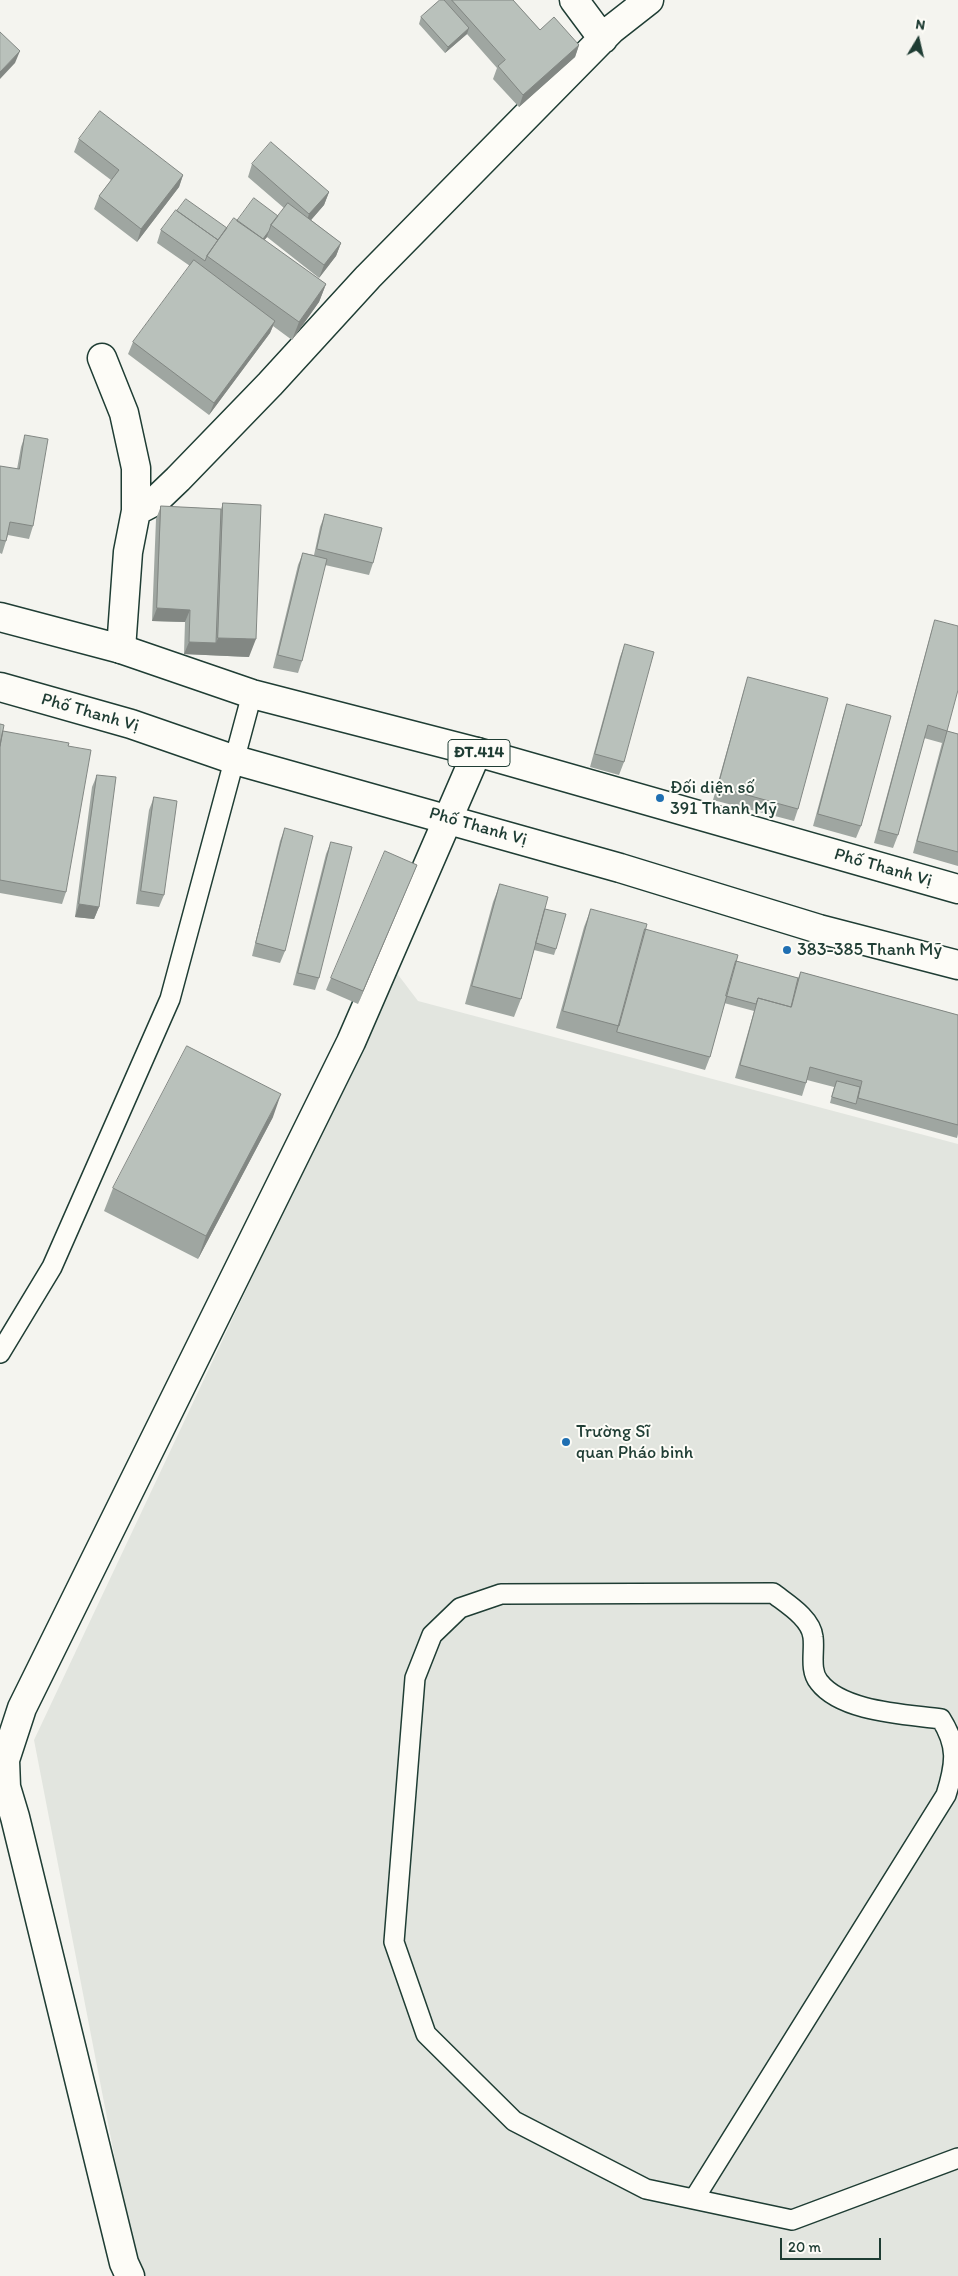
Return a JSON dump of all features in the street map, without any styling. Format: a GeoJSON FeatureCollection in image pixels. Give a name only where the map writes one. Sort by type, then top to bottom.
{"type":"FeatureCollection","features":[{"type":"Feature","properties":{"kind":"street"},"geometry":{"type":"LineString","coordinates":[[574,0],[603,39]]}},
{"type":"Feature","properties":{"kind":"street"},"geometry":{"type":"LineString","coordinates":[[136,511],[155,501],[178,479],[270,384],[368,277],[603,39],[649,0]]}},
{"type":"Feature","properties":{"kind":"street"},"geometry":{"type":"LineString","coordinates":[[102,358],[124,413],[136,468],[136,511],[128,552],[121,649]]}},
{"type":"Feature","properties":{"kind":"street","name":"Phố Thanh Vị"},"geometry":{"type":"LineString","coordinates":[[0,617],[121,649],[252,694],[477,752],[958,889]]}},
{"type":"Feature","properties":{"kind":"street","name":"Phố Thanh Vị"},"geometry":{"type":"LineString","coordinates":[[0,687],[131,724],[235,760],[620,868],[819,929],[958,965]]}},
{"type":"Feature","properties":{"kind":"street"},"geometry":{"type":"LineString","coordinates":[[130,2276],[124,2263],[15,1817],[3,1788],[5,1760],[22,1708],[351,1042],[477,752]]}},
{"type":"Feature","properties":{"kind":"lane"},"geometry":{"type":"LineString","coordinates":[[0,1353],[52,1267],[170,999],[252,694]]}},
{"type":"Feature","properties":{"kind":"lane"},"geometry":{"type":"LineString","coordinates":[[694,2199],[946,1795],[957,1760],[957,1740],[940,1719],[874,1710],[841,1700],[818,1682],[812,1661],[813,1636],[802,1615],[773,1593],[501,1594],[460,1608],[432,1635],[415,1678],[394,1942],[426,2034],[514,2121],[646,2189],[792,2220],[958,2158]]}},
{"type":"Feature","properties":{"kind":"shaded area","name":"Trường Sĩ quan Pháo binh"},"geometry":{"type":"Polygon","coordinates":[[[396,972],[418,1001],[958,1144],[958,2276],[145,2276],[136,2268],[34,1740],[396,972]]]}},
{"type":"Feature","properties":{"kind":"building"},"geometry":{"type":"Polygon","coordinates":[[[440,0],[444,0],[469,28],[448,47],[421,17],[440,0]]]}},
{"type":"Feature","properties":{"kind":"building"},"geometry":{"type":"Polygon","coordinates":[[[452,0],[513,0],[540,30],[554,17],[579,45],[523,95],[498,66],[505,60],[452,0]]]}},
{"type":"Feature","properties":{"kind":"building"},"geometry":{"type":"Polygon","coordinates":[[[0,32],[20,51],[0,72],[0,32]]]}},
{"type":"Feature","properties":{"kind":"building"},"geometry":{"type":"Polygon","coordinates":[[[100,111],[183,175],[141,229],[99,196],[119,170],[79,139],[100,111]]]}},
{"type":"Feature","properties":{"kind":"building"},"geometry":{"type":"Polygon","coordinates":[[[271,142],[329,192],[309,214],[252,164],[271,142]]]}},
{"type":"Feature","properties":{"kind":"building"},"geometry":{"type":"Polygon","coordinates":[[[254,198],[278,216],[263,239],[237,221],[254,198]]]}},
{"type":"Feature","properties":{"kind":"building"},"geometry":{"type":"Polygon","coordinates":[[[186,199],[227,228],[218,240],[177,211],[186,199]]]}},
{"type":"Feature","properties":{"kind":"building"},"geometry":{"type":"Polygon","coordinates":[[[288,203],[341,243],[324,265],[271,225],[288,203]]]}},
{"type":"Feature","properties":{"kind":"building"},"geometry":{"type":"Polygon","coordinates":[[[176,210],[218,240],[205,261],[161,230],[176,210]]]}},
{"type":"Feature","properties":{"kind":"building"},"geometry":{"type":"Polygon","coordinates":[[[234,218],[326,284],[299,322],[207,256],[234,218]]]}},
{"type":"Feature","properties":{"kind":"building"},"geometry":{"type":"Polygon","coordinates":[[[194,260],[275,321],[214,403],[133,342],[194,260]]]}},
{"type":"Feature","properties":{"kind":"building"},"geometry":{"type":"Polygon","coordinates":[[[25,435],[48,439],[33,526],[10,522],[6,541],[0,540],[0,466],[19,469],[25,435]]]}},
{"type":"Feature","properties":{"kind":"building"},"geometry":{"type":"Polygon","coordinates":[[[223,503],[261,505],[256,639],[218,638],[223,503]]]}},
{"type":"Feature","properties":{"kind":"building"},"geometry":{"type":"Polygon","coordinates":[[[161,506],[221,509],[216,643],[189,642],[190,610],[157,608],[161,506]]]}},
{"type":"Feature","properties":{"kind":"building"},"geometry":{"type":"Polygon","coordinates":[[[325,514],[382,528],[373,563],[317,549],[325,514]]]}},
{"type":"Feature","properties":{"kind":"building"},"geometry":{"type":"Polygon","coordinates":[[[303,553],[327,559],[302,661],[278,655],[303,553]]]}},
{"type":"Feature","properties":{"kind":"building"},"geometry":{"type":"Polygon","coordinates":[[[935,620],[958,626],[958,690],[947,731],[928,725],[898,835],[879,830],[935,620]]]}},
{"type":"Feature","properties":{"kind":"building"},"geometry":{"type":"Polygon","coordinates":[[[625,644],[654,652],[624,762],[595,754],[625,644]]]}},
{"type":"Feature","properties":{"kind":"building"},"geometry":{"type":"Polygon","coordinates":[[[748,677],[828,698],[798,809],[718,787],[748,677]]]}},
{"type":"Feature","properties":{"kind":"building"},"geometry":{"type":"Polygon","coordinates":[[[847,704],[891,716],[861,826],[818,814],[847,704]]]}},
{"type":"Feature","properties":{"kind":"building"},"geometry":{"type":"Polygon","coordinates":[[[0,724],[4,725],[0,746],[0,724]]]}},
{"type":"Feature","properties":{"kind":"building"},"geometry":{"type":"Polygon","coordinates":[[[3,731],[69,743],[68,746],[91,750],[66,892],[0,880],[0,746],[3,731]]]}},
{"type":"Feature","properties":{"kind":"building"},"geometry":{"type":"Polygon","coordinates":[[[947,731],[958,734],[958,852],[917,841],[947,731]]]}},
{"type":"Feature","properties":{"kind":"building"},"geometry":{"type":"Polygon","coordinates":[[[97,775],[116,777],[99,907],[79,904],[97,775]]]}},
{"type":"Feature","properties":{"kind":"building"},"geometry":{"type":"Polygon","coordinates":[[[154,797],[177,801],[164,895],[141,891],[154,797]]]}},
{"type":"Feature","properties":{"kind":"building"},"geometry":{"type":"Polygon","coordinates":[[[285,828],[313,836],[285,951],[256,943],[285,828]]]}},
{"type":"Feature","properties":{"kind":"building"},"geometry":{"type":"Polygon","coordinates":[[[331,842],[352,847],[319,978],[298,973],[331,842]]]}},
{"type":"Feature","properties":{"kind":"building"},"geometry":{"type":"Polygon","coordinates":[[[385,851],[417,865],[363,991],[331,978],[385,851]]]}},
{"type":"Feature","properties":{"kind":"building"},"geometry":{"type":"Polygon","coordinates":[[[500,884],[548,897],[521,999],[472,986],[500,884]]]}},
{"type":"Feature","properties":{"kind":"building"},"geometry":{"type":"Polygon","coordinates":[[[545,909],[566,914],[556,949],[536,943],[545,909]]]}},
{"type":"Feature","properties":{"kind":"building"},"geometry":{"type":"Polygon","coordinates":[[[591,909],[647,924],[619,1026],[563,1011],[591,909]]]}},
{"type":"Feature","properties":{"kind":"building"},"geometry":{"type":"Polygon","coordinates":[[[645,929],[738,955],[710,1057],[617,1032],[645,929]]]}},
{"type":"Feature","properties":{"kind":"building"},"geometry":{"type":"Polygon","coordinates":[[[736,961],[798,978],[791,1007],[758,998],[756,1004],[726,996],[736,961]]]}},
{"type":"Feature","properties":{"kind":"building"},"geometry":{"type":"Polygon","coordinates":[[[801,972],[958,1015],[958,1125],[858,1098],[862,1081],[810,1067],[806,1083],[740,1065],[758,998],[791,1007],[801,972]]]}},
{"type":"Feature","properties":{"kind":"building"},"geometry":{"type":"Polygon","coordinates":[[[187,1046],[281,1094],[206,1236],[113,1188],[187,1046]]]}},
{"type":"Feature","properties":{"kind":"building"},"geometry":{"type":"Polygon","coordinates":[[[837,1081],[860,1087],[856,1104],[832,1097],[837,1081]]]}},
{"type":"Feature","properties":{"kind":"place","name":"Đối diện số 391 Thanh Mỹ"},"geometry":{"type":"Point","coordinates":[660,798]}},
{"type":"Feature","properties":{"kind":"place","name":"383-385 Thanh Mỹ"},"geometry":{"type":"Point","coordinates":[787,950]}},
{"type":"Feature","properties":{"kind":"place","name":"Trường Sĩ quan Pháo binh"},"geometry":{"type":"Point","coordinates":[566,1442]}}]}
